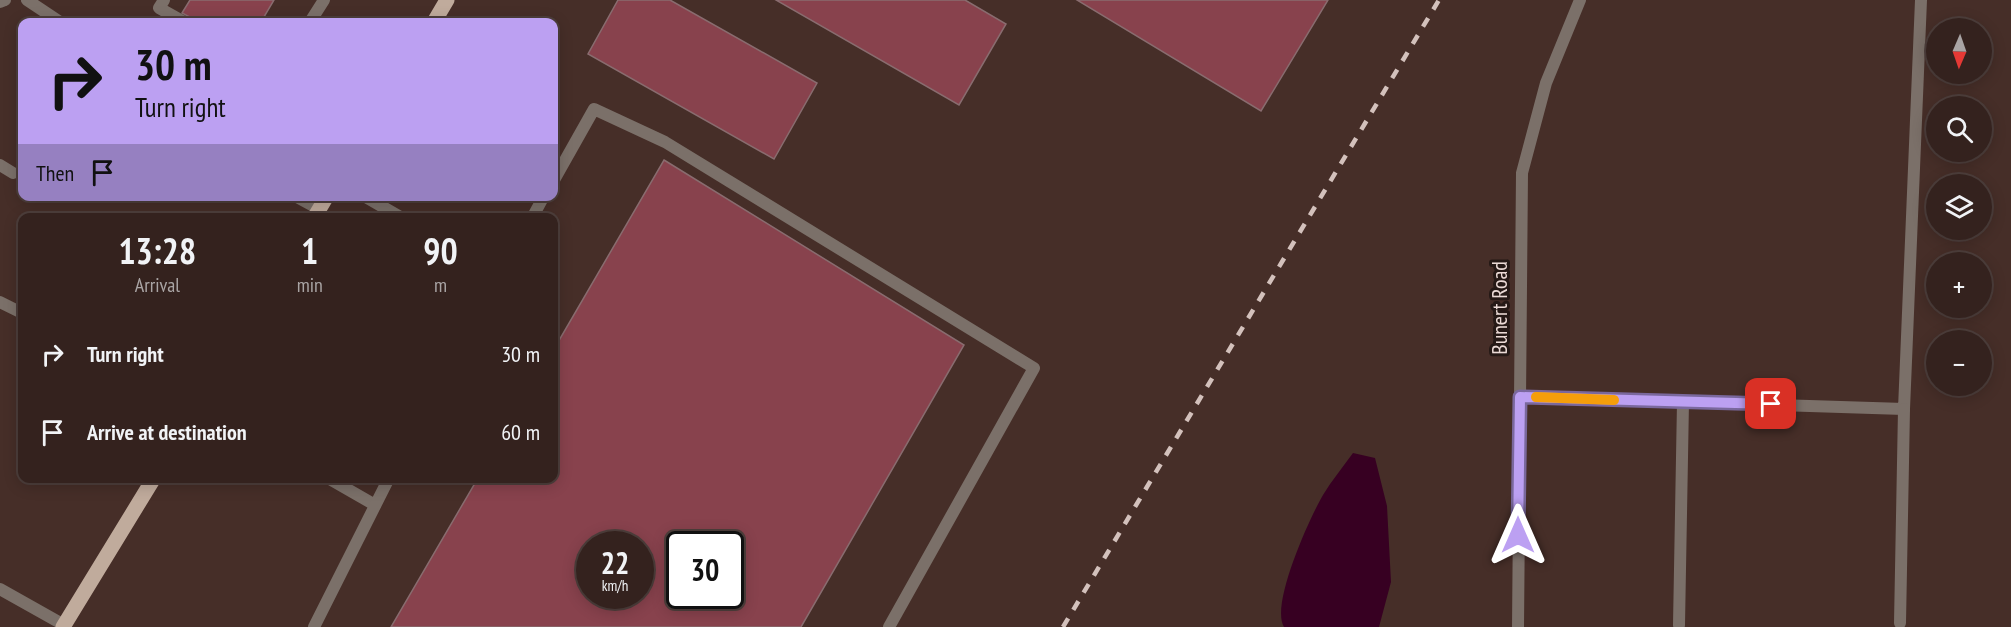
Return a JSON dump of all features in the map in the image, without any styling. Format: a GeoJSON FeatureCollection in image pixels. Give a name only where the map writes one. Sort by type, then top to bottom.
{"type":"FeatureCollection","features":[{"type":"Feature","properties":{"kind":"main road"},"geometry":{"type":"LineString","coordinates":[[436,18],[447,0]]}},
{"type":"Feature","properties":{"kind":"main road"},"geometry":{"type":"LineString","coordinates":[[64,626],[151,483]]}},
{"type":"Feature","properties":{"kind":"street"},"geometry":{"type":"LineString","coordinates":[[0,2],[4,0]]}},
{"type":"Feature","properties":{"kind":"street"},"geometry":{"type":"LineString","coordinates":[[27,0],[54,18]]}},
{"type":"Feature","properties":{"kind":"street"},"geometry":{"type":"LineString","coordinates":[[164,0],[159,8],[177,18]]}},
{"type":"Feature","properties":{"kind":"street"},"geometry":{"type":"LineString","coordinates":[[313,18],[324,0]]}},
{"type":"Feature","properties":{"kind":"street","name":"Bunert Road"},"geometry":{"type":"LineString","coordinates":[[1518,627],[1522,173],[1546,83],[1580,0]]}},
{"type":"Feature","properties":{"kind":"street"},"geometry":{"type":"LineString","coordinates":[[1900,623],[1904,409],[1921,0]]}},
{"type":"Feature","properties":{"kind":"street"},"geometry":{"type":"LineString","coordinates":[[558,173],[594,109],[665,142],[1034,368],[889,627]]}},
{"type":"Feature","properties":{"kind":"street"},"geometry":{"type":"LineString","coordinates":[[0,165],[13,173]]}},
{"type":"Feature","properties":{"kind":"street"},"geometry":{"type":"LineString","coordinates":[[305,201],[320,208]]}},
{"type":"Feature","properties":{"kind":"street"},"geometry":{"type":"LineString","coordinates":[[373,201],[393,213]]}},
{"type":"Feature","properties":{"kind":"street"},"geometry":{"type":"LineString","coordinates":[[0,302],[18,311]]}},
{"type":"Feature","properties":{"kind":"street"},"geometry":{"type":"LineString","coordinates":[[1520,397],[1904,409]]}},
{"type":"Feature","properties":{"kind":"street"},"geometry":{"type":"LineString","coordinates":[[1678,625],[1683,402]]}},
{"type":"Feature","properties":{"kind":"street"},"geometry":{"type":"LineString","coordinates":[[337,483],[375,505]]}},
{"type":"Feature","properties":{"kind":"street"},"geometry":{"type":"LineString","coordinates":[[314,627],[386,483]]}},
{"type":"Feature","properties":{"kind":"street"},"geometry":{"type":"LineString","coordinates":[[0,589],[64,626]]}},
{"type":"Feature","properties":{"kind":"shaded area"},"geometry":{"type":"Polygon","coordinates":[[[1353,453],[1375,458],[1387,506],[1391,582],[1379,627],[1284,627],[1281,616],[1282,600],[1293,561],[1323,495],[1353,453]]]}},
{"type":"Feature","properties":{"kind":"building"},"geometry":{"type":"Polygon","coordinates":[[[190,0],[274,0],[263,18],[191,18],[182,13],[190,0]]]}},
{"type":"Feature","properties":{"kind":"building"},"geometry":{"type":"Polygon","coordinates":[[[618,0],[670,0],[817,83],[774,159],[588,54],[618,0]]]}},
{"type":"Feature","properties":{"kind":"building"},"geometry":{"type":"Polygon","coordinates":[[[776,0],[965,0],[1006,24],[959,105],[776,0]]]}},
{"type":"Feature","properties":{"kind":"building"},"geometry":{"type":"Polygon","coordinates":[[[1077,0],[1328,0],[1261,111],[1077,0]]]}},
{"type":"Feature","properties":{"kind":"building"},"geometry":{"type":"Polygon","coordinates":[[[664,160],[964,345],[801,627],[391,627],[475,483],[558,483],[558,342],[664,160]]]}},
{"type":"Feature","properties":{"kind":"railway"},"geometry":{"type":"LineString","coordinates":[[1063,627],[1439,0]]}},
{"type":"Feature","properties":{"kind":"slow traffic"},"geometry":{"type":"LineString","coordinates":[[1536,397],[1614,400]]}},
{"type":"Feature","properties":{"kind":"route"},"geometry":{"type":"LineString","coordinates":[[1518,535],[1520,397],[1771,404]]}}]}
